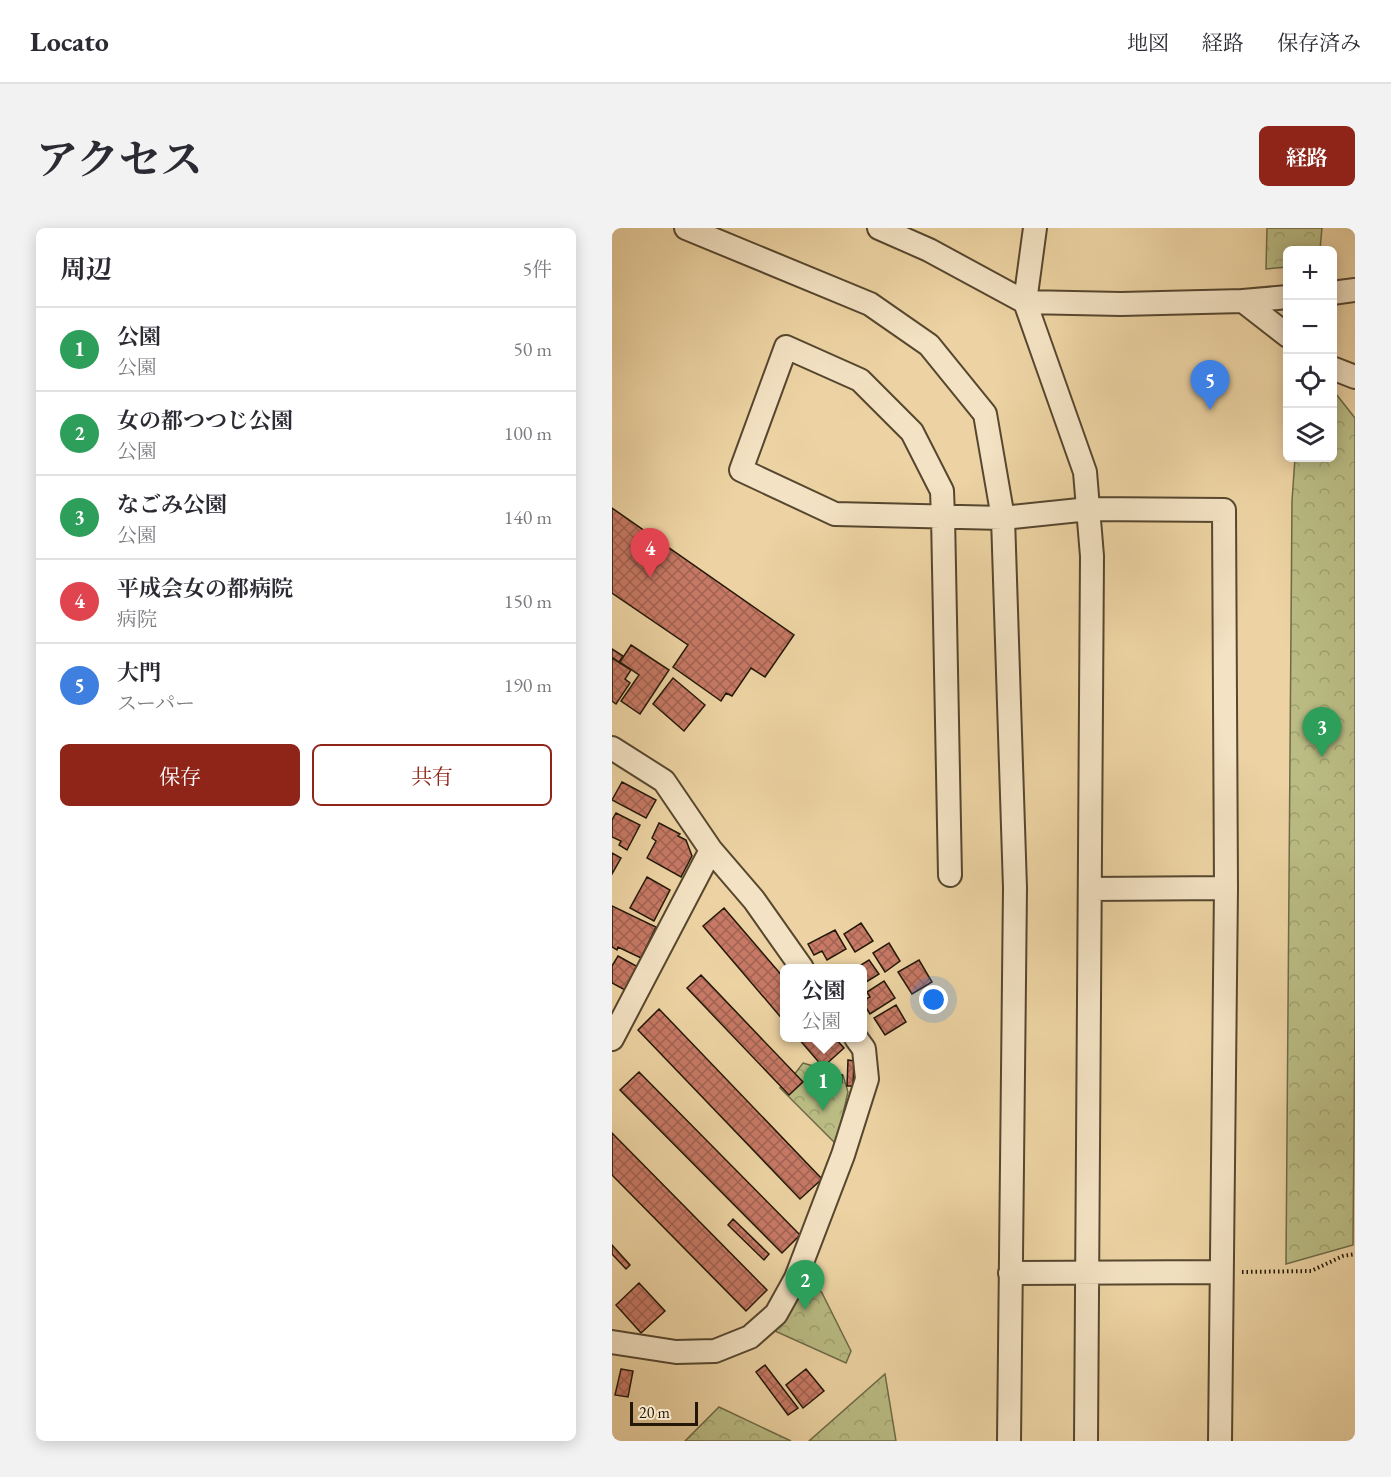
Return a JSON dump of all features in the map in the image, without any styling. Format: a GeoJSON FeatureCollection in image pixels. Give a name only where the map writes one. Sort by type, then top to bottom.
{"type":"FeatureCollection","features":[{"type":"Feature","properties":{"kind":"street"},"geometry":{"type":"LineString","coordinates":[[686,228],[870,304],[929,345],[985,414],[1004,518],[1015,888],[1009,1441]]}},
{"type":"Feature","properties":{"kind":"street"},"geometry":{"type":"LineString","coordinates":[[879,228],[929,250],[1025,302],[1121,304],[1244,301],[1283,297]]}},
{"type":"Feature","properties":{"kind":"street"},"geometry":{"type":"LineString","coordinates":[[1035,228],[1025,302],[1085,472],[1092,556],[1086,1441]]}},
{"type":"Feature","properties":{"kind":"street"},"geometry":{"type":"LineString","coordinates":[[1337,292],[1355,290]]}},
{"type":"Feature","properties":{"kind":"street"},"geometry":{"type":"LineString","coordinates":[[1244,301],[1283,333]]}},
{"type":"Feature","properties":{"kind":"street"},"geometry":{"type":"LineString","coordinates":[[950,875],[943,516],[942,491],[912,432],[860,380],[786,347],[741,470],[835,514],[943,516],[1004,518],[1089,509],[1224,510],[1226,888],[1221,1441]]}},
{"type":"Feature","properties":{"kind":"street"},"geometry":{"type":"LineString","coordinates":[[1337,370],[1355,377]]}},
{"type":"Feature","properties":{"kind":"street"},"geometry":{"type":"LineString","coordinates":[[614,753],[664,781],[711,850],[754,900],[799,964]]}},
{"type":"Feature","properties":{"kind":"street"},"geometry":{"type":"LineString","coordinates":[[612,1039],[711,850]]}},
{"type":"Feature","properties":{"kind":"street"},"geometry":{"type":"LineString","coordinates":[[1090,889],[1226,888]]}},
{"type":"Feature","properties":{"kind":"street"},"geometry":{"type":"LineString","coordinates":[[612,1342],[676,1352],[715,1351],[750,1337],[776,1314],[796,1278],[843,1155],[867,1079],[864,1049],[859,1042]]}},
{"type":"Feature","properties":{"kind":"street"},"geometry":{"type":"LineString","coordinates":[[1010,1273],[1221,1272]]}},
{"type":"Feature","properties":{"kind":"path"},"geometry":{"type":"LineString","coordinates":[[1221,1272],[1311,1271],[1343,1256],[1355,1254]]}},
{"type":"Feature","properties":{"kind":"green space"},"geometry":{"type":"Polygon","coordinates":[[[1267,228],[1322,228],[1320,246],[1283,246],[1283,267],[1266,269],[1267,228]]]}},
{"type":"Feature","properties":{"kind":"green space"},"geometry":{"type":"Polygon","coordinates":[[[1337,395],[1355,418],[1353,1245],[1286,1264],[1292,501],[1295,462],[1337,462],[1337,395]]]}},
{"type":"Feature","properties":{"kind":"green space"},"geometry":{"type":"Polygon","coordinates":[[[803,1063],[843,1075],[848,1092],[836,1144],[780,1088],[787,1084],[803,1063]]]}},
{"type":"Feature","properties":{"kind":"green space"},"geometry":{"type":"Polygon","coordinates":[[[809,1276],[822,1293],[851,1351],[846,1363],[766,1327],[809,1276]]]}},
{"type":"Feature","properties":{"kind":"green space"},"geometry":{"type":"Polygon","coordinates":[[[885,1374],[896,1441],[809,1441],[885,1374]]]}},
{"type":"Feature","properties":{"kind":"green space"},"geometry":{"type":"Polygon","coordinates":[[[719,1407],[791,1441],[685,1441],[719,1407]]]}},
{"type":"Feature","properties":{"kind":"building"},"geometry":{"type":"Polygon","coordinates":[[[612,508],[794,635],[765,677],[751,668],[732,696],[726,693],[721,701],[673,667],[688,645],[612,593],[612,508]]]}},
{"type":"Feature","properties":{"kind":"building"},"geometry":{"type":"Polygon","coordinates":[[[631,645],[669,670],[640,714],[621,701],[639,675],[620,662],[631,645]]]}},
{"type":"Feature","properties":{"kind":"building"},"geometry":{"type":"Polygon","coordinates":[[[612,649],[623,656],[619,662],[612,657],[612,649]]]}},
{"type":"Feature","properties":{"kind":"building"},"geometry":{"type":"Polygon","coordinates":[[[612,658],[631,670],[625,679],[630,683],[616,704],[612,701],[612,658]]]}},
{"type":"Feature","properties":{"kind":"building"},"geometry":{"type":"Polygon","coordinates":[[[673,678],[705,705],[684,731],[653,704],[673,678]]]}},
{"type":"Feature","properties":{"kind":"building"},"geometry":{"type":"Polygon","coordinates":[[[622,782],[656,800],[646,818],[612,800],[622,782]]]}},
{"type":"Feature","properties":{"kind":"building"},"geometry":{"type":"Polygon","coordinates":[[[616,813],[640,825],[627,850],[619,845],[621,841],[612,837],[612,820],[616,813]]]}},
{"type":"Feature","properties":{"kind":"building"},"geometry":{"type":"Polygon","coordinates":[[[659,823],[680,834],[678,836],[686,840],[692,856],[681,877],[647,858],[656,841],[652,838],[659,823]]]}},
{"type":"Feature","properties":{"kind":"building"},"geometry":{"type":"Polygon","coordinates":[[[612,853],[621,858],[612,874],[612,853]]]}},
{"type":"Feature","properties":{"kind":"building"},"geometry":{"type":"Polygon","coordinates":[[[647,877],[670,890],[654,921],[630,908],[647,877]]]}},
{"type":"Feature","properties":{"kind":"building"},"geometry":{"type":"Polygon","coordinates":[[[612,906],[656,927],[641,958],[618,947],[617,950],[612,947],[612,906]]]}},
{"type":"Feature","properties":{"kind":"building"},"geometry":{"type":"Polygon","coordinates":[[[724,908],[780,973],[780,1016],[703,926],[724,908]]]}},
{"type":"Feature","properties":{"kind":"building"},"geometry":{"type":"Polygon","coordinates":[[[861,923],[873,941],[855,952],[844,934],[861,923]]]}},
{"type":"Feature","properties":{"kind":"building"},"geometry":{"type":"Polygon","coordinates":[[[835,930],[846,949],[827,960],[822,951],[814,955],[808,944],[835,930]]]}},
{"type":"Feature","properties":{"kind":"building"},"geometry":{"type":"Polygon","coordinates":[[[889,943],[900,961],[885,972],[873,953],[889,943]]]}},
{"type":"Feature","properties":{"kind":"building"},"geometry":{"type":"Polygon","coordinates":[[[618,956],[638,967],[625,990],[612,983],[612,966],[618,956]]]}},
{"type":"Feature","properties":{"kind":"building"},"geometry":{"type":"Polygon","coordinates":[[[869,960],[879,974],[867,982],[867,964],[862,964],[869,960]]]}},
{"type":"Feature","properties":{"kind":"building"},"geometry":{"type":"Polygon","coordinates":[[[919,960],[932,982],[912,994],[898,972],[919,960]]]}},
{"type":"Feature","properties":{"kind":"building"},"geometry":{"type":"Polygon","coordinates":[[[701,975],[803,1082],[789,1095],[687,988],[701,975]]]}},
{"type":"Feature","properties":{"kind":"building"},"geometry":{"type":"Polygon","coordinates":[[[884,981],[895,998],[870,1014],[867,1009],[867,998],[870,997],[867,992],[884,981]]]}},
{"type":"Feature","properties":{"kind":"building"},"geometry":{"type":"Polygon","coordinates":[[[896,1005],[906,1022],[885,1035],[874,1018],[896,1005]]]}},
{"type":"Feature","properties":{"kind":"building"},"geometry":{"type":"Polygon","coordinates":[[[659,1009],[822,1179],[800,1199],[638,1030],[659,1009]]]}},
{"type":"Feature","properties":{"kind":"building"},"geometry":{"type":"Polygon","coordinates":[[[801,1042],[839,1042],[844,1048],[823,1067],[801,1042]]]}},
{"type":"Feature","properties":{"kind":"building"},"geometry":{"type":"Polygon","coordinates":[[[848,1060],[854,1061],[853,1086],[847,1086],[848,1060]]]}},
{"type":"Feature","properties":{"kind":"building"},"geometry":{"type":"Polygon","coordinates":[[[639,1072],[800,1235],[782,1253],[620,1090],[639,1072]]]}},
{"type":"Feature","properties":{"kind":"building"},"geometry":{"type":"Polygon","coordinates":[[[818,1072],[842,1075],[842,1082],[817,1078],[818,1072]]]}},
{"type":"Feature","properties":{"kind":"building"},"geometry":{"type":"Polygon","coordinates":[[[612,1133],[767,1290],[746,1311],[612,1175],[612,1133]]]}},
{"type":"Feature","properties":{"kind":"building"},"geometry":{"type":"Polygon","coordinates":[[[733,1219],[769,1254],[764,1260],[728,1225],[733,1219]]]}},
{"type":"Feature","properties":{"kind":"building"},"geometry":{"type":"Polygon","coordinates":[[[612,1245],[630,1265],[626,1269],[612,1254],[612,1245]]]}},
{"type":"Feature","properties":{"kind":"building"},"geometry":{"type":"Polygon","coordinates":[[[639,1283],[665,1311],[641,1333],[616,1305],[639,1283]]]}},
{"type":"Feature","properties":{"kind":"building"},"geometry":{"type":"Polygon","coordinates":[[[765,1365],[798,1408],[788,1415],[756,1372],[765,1365]]]}},
{"type":"Feature","properties":{"kind":"building"},"geometry":{"type":"Polygon","coordinates":[[[621,1369],[633,1371],[628,1397],[615,1395],[621,1369]]]}},
{"type":"Feature","properties":{"kind":"building"},"geometry":{"type":"Polygon","coordinates":[[[806,1369],[824,1391],[803,1408],[786,1385],[806,1369]]]}},
{"type":"Feature","properties":{"kind":"place","name":"大門"},"geometry":{"type":"Point","coordinates":[1210,410]}},
{"type":"Feature","properties":{"kind":"place","name":"平成会女の都病院"},"geometry":{"type":"Point","coordinates":[650,578]}},
{"type":"Feature","properties":{"kind":"place","name":"なごみ公園"},"geometry":{"type":"Point","coordinates":[1322,757]}},
{"type":"Feature","properties":{"kind":"place","name":"公園"},"geometry":{"type":"Point","coordinates":[823,1111]}},
{"type":"Feature","properties":{"kind":"place","name":"女の都つつじ公園"},"geometry":{"type":"Point","coordinates":[805,1310]}}]}
